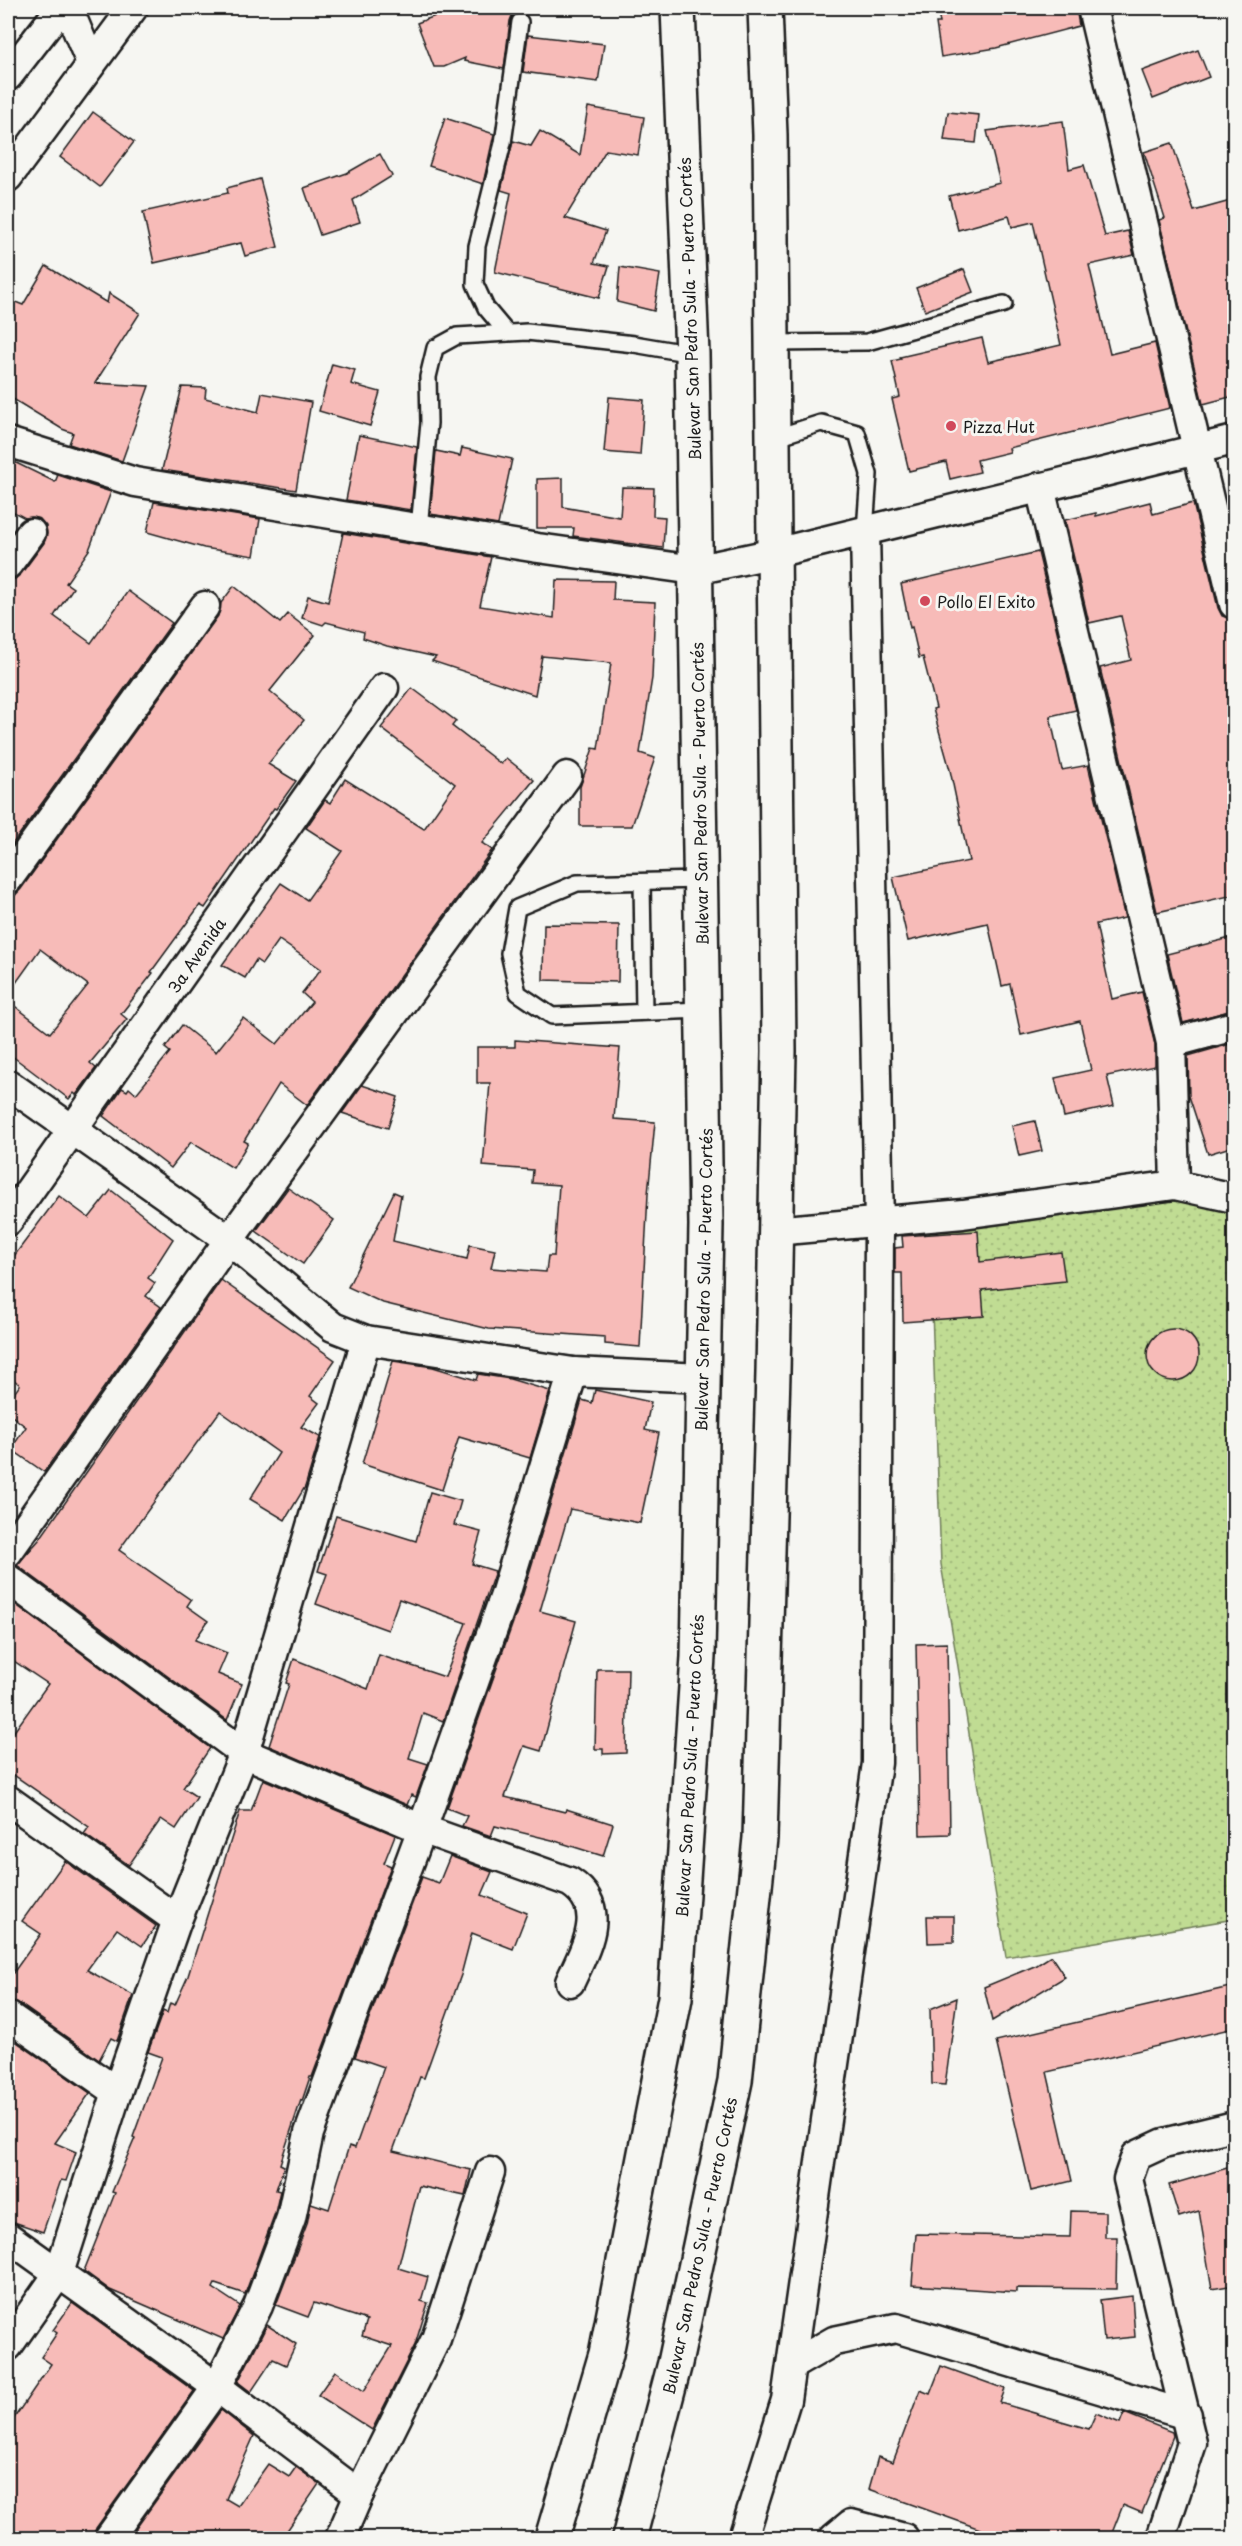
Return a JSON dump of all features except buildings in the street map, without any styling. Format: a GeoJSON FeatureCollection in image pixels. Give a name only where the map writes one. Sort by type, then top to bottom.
{"type":"FeatureCollection","features":[{"type":"Feature","properties":{"kind":"highway","name":"Bulevar San Pedro Sula - Puerto Cortés"},"geometry":{"type":"LineString","coordinates":[[552,2538],[606,2354],[675,1998],[698,1657],[706,1225],[692,354],[678,8]]}},
{"type":"Feature","properties":{"kind":"highway","name":"Bulevar San Pedro Sula - Puerto Cortés"},"geometry":{"type":"LineString","coordinates":[[629,2538],[675,2363],[735,2081],[760,1838],[779,1051],[770,135],[765,8]]}},
{"type":"Feature","properties":{"kind":"street"},"geometry":{"type":"LineString","coordinates":[[8,76],[61,8]]}},
{"type":"Feature","properties":{"kind":"street"},"geometry":{"type":"LineString","coordinates":[[68,8],[91,63]]}},
{"type":"Feature","properties":{"kind":"street"},"geometry":{"type":"LineString","coordinates":[[8,177],[133,8]]}},
{"type":"Feature","properties":{"kind":"street"},"geometry":{"type":"LineString","coordinates":[[1092,8],[1234,604]]}},
{"type":"Feature","properties":{"kind":"street"},"geometry":{"type":"LineString","coordinates":[[8,442],[135,482],[695,570],[775,553],[1234,440]]}},
{"type":"Feature","properties":{"kind":"street"},"geometry":{"type":"LineString","coordinates":[[1040,487],[1171,1043],[1175,1185]]}},
{"type":"Feature","properties":{"kind":"street"},"geometry":{"type":"LineString","coordinates":[[743,2538],[786,2400],[877,1763],[879,1223],[865,531]]}},
{"type":"Feature","properties":{"kind":"street"},"geometry":{"type":"LineString","coordinates":[[8,564],[31,532]]}},
{"type":"Feature","properties":{"kind":"street"},"geometry":{"type":"LineString","coordinates":[[8,879],[205,606]]}},
{"type":"Feature","properties":{"kind":"street","name":"3a Avenida"},"geometry":{"type":"LineString","coordinates":[[8,1221],[384,688]]}},
{"type":"Feature","properties":{"kind":"street"},"geometry":{"type":"LineString","coordinates":[[8,1552],[229,1240],[567,776]]}},
{"type":"Feature","properties":{"kind":"street"},"geometry":{"type":"LineString","coordinates":[[1171,1043],[1234,1026]]}},
{"type":"Feature","properties":{"kind":"street"},"geometry":{"type":"LineString","coordinates":[[8,1084],[229,1240],[333,1327],[366,1340],[573,1372],[703,1378]]}},
{"type":"Feature","properties":{"kind":"street"},"geometry":{"type":"LineString","coordinates":[[774,1231],[879,1223],[1175,1185],[1234,1198]]}},
{"type":"Feature","properties":{"kind":"street"},"geometry":{"type":"LineString","coordinates":[[8,2346],[59,2273],[117,2092],[177,1920],[244,1753],[366,1340]]}},
{"type":"Feature","properties":{"kind":"street"},"geometry":{"type":"LineString","coordinates":[[110,2538],[218,2387],[258,2306],[286,2229],[309,2133],[422,1828],[505,1594],[573,1372]]}},
{"type":"Feature","properties":{"kind":"street"},"geometry":{"type":"LineString","coordinates":[[8,1579],[244,1753],[422,1828],[570,1882],[581,1889],[592,1913],[590,1939],[570,1983]]}},
{"type":"Feature","properties":{"kind":"street"},"geometry":{"type":"LineString","coordinates":[[8,1800],[177,1920]]}},
{"type":"Feature","properties":{"kind":"street"},"geometry":{"type":"LineString","coordinates":[[8,2016],[117,2092]]}},
{"type":"Feature","properties":{"kind":"street"},"geometry":{"type":"LineString","coordinates":[[1161,2538],[1192,2443],[1128,2180],[1136,2156],[1164,2143],[1234,2126]]}},
{"type":"Feature","properties":{"kind":"street"},"geometry":{"type":"LineString","coordinates":[[340,2538],[359,2494],[436,2339],[490,2172]]}},
{"type":"Feature","properties":{"kind":"street"},"geometry":{"type":"LineString","coordinates":[[8,2237],[218,2387],[359,2494]]}},
{"type":"Feature","properties":{"kind":"street"},"geometry":{"type":"LineString","coordinates":[[792,2365],[834,2341],[896,2328],[1187,2415]]}},
{"type":"Feature","properties":{"kind":"street"},"geometry":{"type":"LineString","coordinates":[[834,2538],[851,2524],[904,2538]]}},
{"type":"Feature","properties":{"kind":"lane"},"geometry":{"type":"LineString","coordinates":[[507,333],[486,308],[475,284],[477,246],[503,143],[520,22]]}},
{"type":"Feature","properties":{"kind":"lane"},"geometry":{"type":"LineString","coordinates":[[772,343],[867,342],[1004,304]]}},
{"type":"Feature","properties":{"kind":"lane"},"geometry":{"type":"LineString","coordinates":[[419,528],[429,423],[428,377],[435,348],[457,336],[527,332],[623,342],[692,354]]}},
{"type":"Feature","properties":{"kind":"lane"},"geometry":{"type":"LineString","coordinates":[[774,438],[821,423],[857,433],[869,474],[865,531]]}},
{"type":"Feature","properties":{"kind":"lane"},"geometry":{"type":"LineString","coordinates":[[700,880],[577,884],[517,908],[509,953],[518,993],[552,1016],[702,1010]]}},
{"type":"Feature","properties":{"kind":"lane"},"geometry":{"type":"LineString","coordinates":[[642,882],[644,1012]]}},
{"type":"Feature","properties":{"kind":"green space"},"geometry":{"type":"Polygon","coordinates":[[[1158,1195],[1234,1208],[1234,1919],[1006,1957],[941,1564],[929,1226],[1158,1195]]]}},
{"type":"Feature","properties":{"kind":"place","name":"Pizza Hut"},"geometry":{"type":"Point","coordinates":[951,426]}},
{"type":"Feature","properties":{"kind":"place","name":"Pollo El Exito"},"geometry":{"type":"Point","coordinates":[925,601]}}]}
